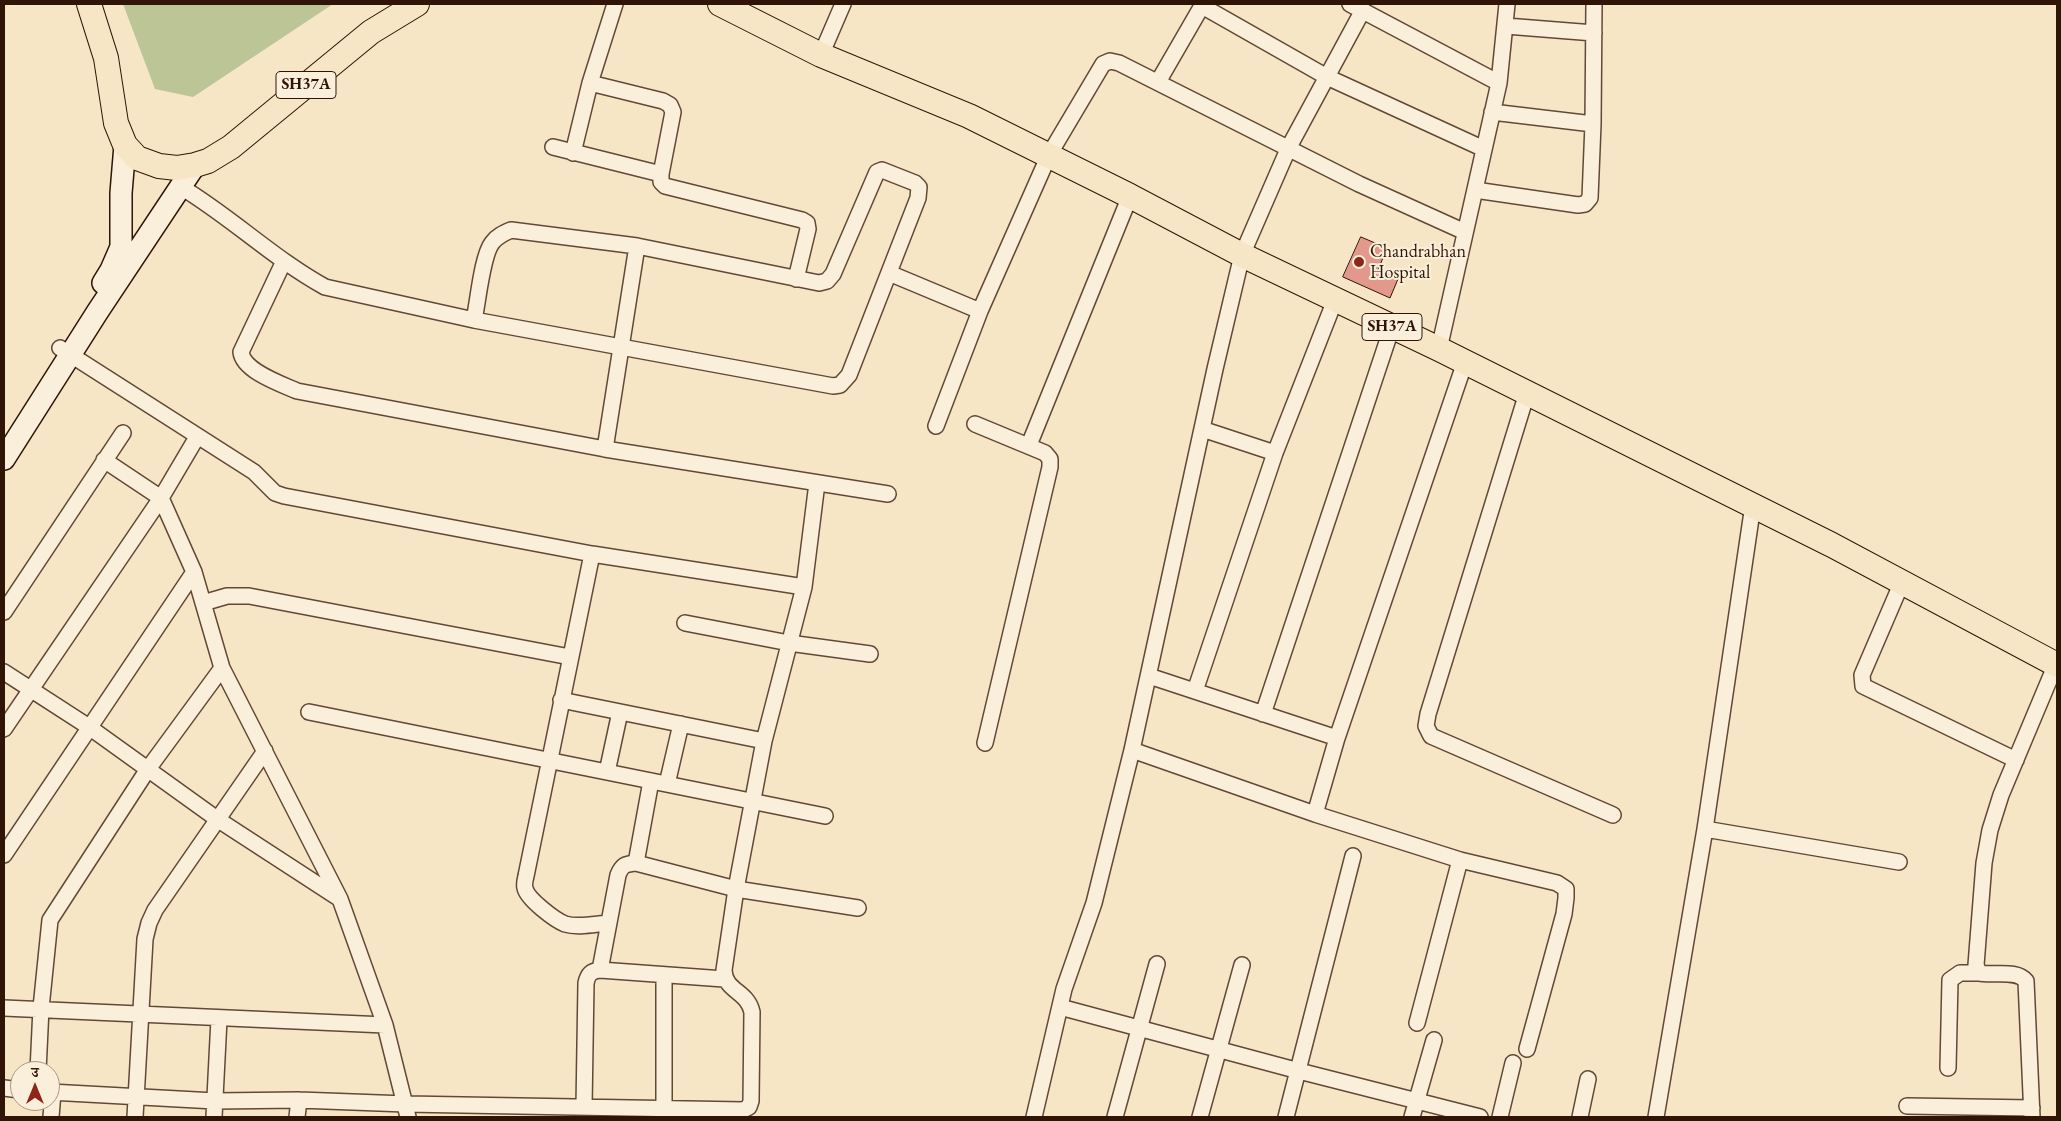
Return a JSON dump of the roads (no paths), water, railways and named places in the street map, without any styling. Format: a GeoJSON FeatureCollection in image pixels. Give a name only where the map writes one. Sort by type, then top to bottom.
{"type":"FeatureCollection","features":[{"type":"Feature","properties":{"kind":"main road","name":"SH37A"},"geometry":{"type":"LineString","coordinates":[[89,4],[106,58],[116,123],[125,145],[137,158],[159,166],[177,168],[195,166],[231,147],[371,32],[417,4]]}},
{"type":"Feature","properties":{"kind":"main road","name":"SH37A"},"geometry":{"type":"LineString","coordinates":[[720,4],[821,55],[969,116],[1048,155],[1242,255],[1465,362],[1753,506],[1902,582],[2056,664]]}},
{"type":"Feature","properties":{"kind":"main road"},"geometry":{"type":"LineString","coordinates":[[4,460],[111,270],[121,247],[121,193],[125,145]]}},
{"type":"Feature","properties":{"kind":"main road"},"geometry":{"type":"LineString","coordinates":[[4,433],[65,352],[195,166]]}},
{"type":"Feature","properties":{"kind":"street"},"geometry":{"type":"LineString","coordinates":[[573,153],[590,83],[615,4]]}},
{"type":"Feature","properties":{"kind":"street"},"geometry":{"type":"LineString","coordinates":[[821,55],[843,4]]}},
{"type":"Feature","properties":{"kind":"street"},"geometry":{"type":"LineString","coordinates":[[1439,350],[1499,83],[1507,4]]}},
{"type":"Feature","properties":{"kind":"street"},"geometry":{"type":"LineString","coordinates":[[1475,190],[1578,205],[1585,204],[1590,198],[1594,4]]}},
{"type":"Feature","properties":{"kind":"street"},"geometry":{"type":"LineString","coordinates":[[1158,82],[1203,5],[1327,77],[1484,149]]}},
{"type":"Feature","properties":{"kind":"street"},"geometry":{"type":"LineString","coordinates":[[1034,1117],[1064,989],[1094,903],[1132,750],[1242,255],[1289,148],[1327,77],[1356,7],[1499,83]]}},
{"type":"Feature","properties":{"kind":"street"},"geometry":{"type":"LineString","coordinates":[[1506,26],[1594,33]]}},
{"type":"Feature","properties":{"kind":"street"},"geometry":{"type":"LineString","coordinates":[[936,426],[980,311],[1048,155],[1103,64],[1110,62],[1119,63],[1359,184],[1466,232]]}},
{"type":"Feature","properties":{"kind":"street"},"geometry":{"type":"LineString","coordinates":[[590,83],[663,101],[670,105],[673,112],[661,174],[661,182],[665,186],[802,220],[808,229],[796,279]]}},
{"type":"Feature","properties":{"kind":"street"},"geometry":{"type":"LineString","coordinates":[[1492,112],[1593,124]]}},
{"type":"Feature","properties":{"kind":"street"},"geometry":{"type":"LineString","coordinates":[[552,147],[661,174]]}},
{"type":"Feature","properties":{"kind":"street"},"geometry":{"type":"LineString","coordinates":[[181,187],[209,204],[307,277],[325,287],[474,320],[833,386],[840,385],[849,375],[920,192],[919,187],[915,183],[882,170],[877,172],[873,176],[833,274],[827,281],[819,283],[637,246],[512,230],[500,235],[491,244],[486,257],[474,320]]}},
{"type":"Feature","properties":{"kind":"street"},"geometry":{"type":"LineString","coordinates":[[1029,445],[1130,196]]}},
{"type":"Feature","properties":{"kind":"street"},"geometry":{"type":"LineString","coordinates":[[605,449],[637,246]]}},
{"type":"Feature","properties":{"kind":"street"},"geometry":{"type":"LineString","coordinates":[[284,261],[240,352],[241,359],[247,366],[297,391],[605,449],[888,494]]}},
{"type":"Feature","properties":{"kind":"street"},"geometry":{"type":"LineString","coordinates":[[889,273],[980,311]]}},
{"type":"Feature","properties":{"kind":"street"},"geometry":{"type":"LineString","coordinates":[[1195,691],[1275,453],[1335,300]]}},
{"type":"Feature","properties":{"kind":"street"},"geometry":{"type":"LineString","coordinates":[[1263,714],[1392,327]]}},
{"type":"Feature","properties":{"kind":"street"},"geometry":{"type":"LineString","coordinates":[[65,352],[254,472],[275,493],[284,496],[592,554],[804,587]]}},
{"type":"Feature","properties":{"kind":"street"},"geometry":{"type":"LineString","coordinates":[[1315,814],[1337,738],[1465,362]]}},
{"type":"Feature","properties":{"kind":"street"},"geometry":{"type":"LineString","coordinates":[[1527,393],[1428,714],[1426,726],[1431,736],[1613,815]]}},
{"type":"Feature","properties":{"kind":"street"},"geometry":{"type":"LineString","coordinates":[[975,424],[1029,445],[1045,453],[1050,459],[1050,467],[985,743]]}},
{"type":"Feature","properties":{"kind":"street"},"geometry":{"type":"LineString","coordinates":[[1202,429],[1275,453]]}},
{"type":"Feature","properties":{"kind":"street"},"geometry":{"type":"LineString","coordinates":[[4,612],[123,433]]}},
{"type":"Feature","properties":{"kind":"street"},"geometry":{"type":"LineString","coordinates":[[4,728],[161,498],[197,437]]}},
{"type":"Feature","properties":{"kind":"street"},"geometry":{"type":"LineString","coordinates":[[104,460],[161,498],[194,572],[222,668],[340,899],[385,1025],[407,1111]]}},
{"type":"Feature","properties":{"kind":"street"},"geometry":{"type":"LineString","coordinates":[[724,979],[736,889],[764,741],[804,587],[817,483]]}},
{"type":"Feature","properties":{"kind":"street"},"geometry":{"type":"LineString","coordinates":[[1656,1117],[1706,829],[1753,506]]}},
{"type":"Feature","properties":{"kind":"street"},"geometry":{"type":"LineString","coordinates":[[592,554],[561,700],[525,888],[528,896],[565,924],[579,926],[608,923]]}},
{"type":"Feature","properties":{"kind":"street"},"geometry":{"type":"LineString","coordinates":[[4,855],[194,572]]}},
{"type":"Feature","properties":{"kind":"street"},"geometry":{"type":"LineString","coordinates":[[1902,582],[1862,675],[1863,686],[2016,760]]}},
{"type":"Feature","properties":{"kind":"street"},"geometry":{"type":"LineString","coordinates":[[203,603],[227,596],[249,596],[570,657]]}},
{"type":"Feature","properties":{"kind":"street"},"geometry":{"type":"LineString","coordinates":[[685,622],[789,643],[870,654]]}},
{"type":"Feature","properties":{"kind":"street"},"geometry":{"type":"LineString","coordinates":[[1979,973],[1976,965],[1986,847],[2001,795],[2056,664]]}},
{"type":"Feature","properties":{"kind":"street"},"geometry":{"type":"LineString","coordinates":[[38,1061],[40,1008],[50,920],[148,769],[222,668]]}},
{"type":"Feature","properties":{"kind":"street"},"geometry":{"type":"LineString","coordinates":[[4,672],[89,726],[217,819],[340,899]]}},
{"type":"Feature","properties":{"kind":"street"},"geometry":{"type":"LineString","coordinates":[[1149,676],[1337,738]]}},
{"type":"Feature","properties":{"kind":"street"},"geometry":{"type":"LineString","coordinates":[[561,700],[764,741]]}},
{"type":"Feature","properties":{"kind":"street"},"geometry":{"type":"LineString","coordinates":[[309,712],[825,816]]}},
{"type":"Feature","properties":{"kind":"street"},"geometry":{"type":"LineString","coordinates":[[607,772],[620,712]]}},
{"type":"Feature","properties":{"kind":"street"},"geometry":{"type":"LineString","coordinates":[[666,784],[680,724]]}},
{"type":"Feature","properties":{"kind":"street"},"geometry":{"type":"LineString","coordinates":[[1132,750],[1315,814],[1460,860],[1557,883],[1566,889],[1564,914],[1527,1048]]}},
{"type":"Feature","properties":{"kind":"street"},"geometry":{"type":"LineString","coordinates":[[135,1117],[146,939],[149,923],[155,910],[265,751]]}},
{"type":"Feature","properties":{"kind":"street"},"geometry":{"type":"LineString","coordinates":[[636,863],[651,781]]}},
{"type":"Feature","properties":{"kind":"street"},"geometry":{"type":"LineString","coordinates":[[1706,829],[1899,862]]}},
{"type":"Feature","properties":{"kind":"street"},"geometry":{"type":"LineString","coordinates":[[1286,1117],[1353,856]]}},
{"type":"Feature","properties":{"kind":"street"},"geometry":{"type":"LineString","coordinates":[[1417,1023],[1460,860]]}},
{"type":"Feature","properties":{"kind":"street"},"geometry":{"type":"LineString","coordinates":[[600,970],[608,923],[621,868],[626,864],[636,863],[736,889],[858,908]]}},
{"type":"Feature","properties":{"kind":"street"},"geometry":{"type":"LineString","coordinates":[[1115,1117],[1157,964]]}},
{"type":"Feature","properties":{"kind":"street"},"geometry":{"type":"LineString","coordinates":[[1200,1117],[1242,965]]}},
{"type":"Feature","properties":{"kind":"street"},"geometry":{"type":"LineString","coordinates":[[60,1092],[215,1100],[299,1100],[407,1111],[584,1107],[743,1110],[749,1106],[751,1101],[752,1012],[750,1003],[724,979],[593,971],[588,975],[586,983],[584,1107]]}},
{"type":"Feature","properties":{"kind":"street"},"geometry":{"type":"LineString","coordinates":[[1907,1106],[2032,1113],[2026,981],[2022,976],[2015,974],[1960,973],[1950,980],[1948,1068]]}},
{"type":"Feature","properties":{"kind":"street"},"geometry":{"type":"LineString","coordinates":[[664,976],[664,1108]]}},
{"type":"Feature","properties":{"kind":"street"},"geometry":{"type":"LineString","coordinates":[[1060,1007],[1218,1050],[1480,1117]]}},
{"type":"Feature","properties":{"kind":"street"},"geometry":{"type":"LineString","coordinates":[[4,1008],[40,1008],[219,1019],[385,1025]]}},
{"type":"Feature","properties":{"kind":"street"},"geometry":{"type":"LineString","coordinates":[[214,1117],[219,1019]]}},
{"type":"Feature","properties":{"kind":"street"},"geometry":{"type":"LineString","coordinates":[[1412,1117],[1434,1040]]}},
{"type":"Feature","properties":{"kind":"street"},"geometry":{"type":"LineString","coordinates":[[1500,1117],[1513,1063]]}},
{"type":"Feature","properties":{"kind":"street"},"geometry":{"type":"LineString","coordinates":[[1580,1117],[1588,1079]]}},
{"type":"Feature","properties":{"kind":"street"},"geometry":{"type":"LineString","coordinates":[[298,1117],[299,1100]]}},
{"type":"Feature","properties":{"kind":"place","name":"Chandrabhan Hospital"},"geometry":{"type":"Point","coordinates":[1359,262]}}]}
